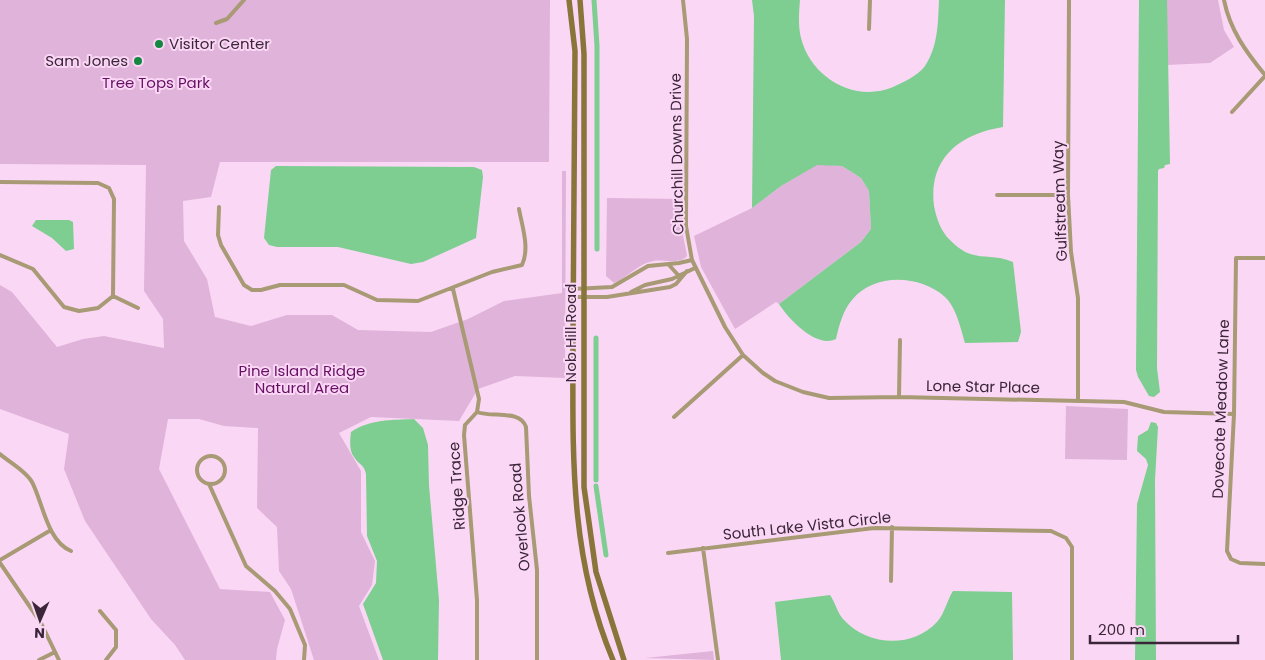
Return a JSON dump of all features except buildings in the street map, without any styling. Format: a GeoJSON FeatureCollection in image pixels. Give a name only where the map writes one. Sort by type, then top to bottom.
{"type":"FeatureCollection","features":[{"type":"Feature","properties":{"kind":"main road","name":"Nob Hill Road"},"geometry":{"type":"LineString","coordinates":[[569,0],[574,51],[573,476],[576,518],[592,598],[613,660]]}},
{"type":"Feature","properties":{"kind":"main road","name":"Nob Hill Road"},"geometry":{"type":"LineString","coordinates":[[580,0],[584,54],[582,449],[586,510],[602,596],[624,660]]}},
{"type":"Feature","properties":{"kind":"street"},"geometry":{"type":"LineString","coordinates":[[216,22],[227,19],[244,0]]}},
{"type":"Feature","properties":{"kind":"street","name":"Churchill Downs Drive"},"geometry":{"type":"LineString","coordinates":[[683,0],[687,39],[686,226],[695,268],[743,355]]}},
{"type":"Feature","properties":{"kind":"street"},"geometry":{"type":"LineString","coordinates":[[869,29],[870,0]]}},
{"type":"Feature","properties":{"kind":"street","name":"Gulfstream Way"},"geometry":{"type":"LineString","coordinates":[[1070,0],[1068,196],[1078,298],[1078,400]]}},
{"type":"Feature","properties":{"kind":"street"},"geometry":{"type":"LineString","coordinates":[[1224,0],[1228,21],[1246,53],[1265,76],[1232,112]]}},
{"type":"Feature","properties":{"kind":"street"},"geometry":{"type":"LineString","coordinates":[[0,182],[98,183],[109,188],[114,199],[113,296]]}},
{"type":"Feature","properties":{"kind":"street"},"geometry":{"type":"LineString","coordinates":[[997,195],[1068,196]]}},
{"type":"Feature","properties":{"kind":"street"},"geometry":{"type":"LineString","coordinates":[[219,207],[218,234],[221,245],[244,286],[252,290],[261,290],[280,285],[344,285],[377,300],[407,302],[418,301],[453,289],[492,272],[522,265],[526,246],[519,209]]}},
{"type":"Feature","properties":{"kind":"street"},"geometry":{"type":"LineString","coordinates":[[0,254],[33,269],[64,307],[79,311],[98,308],[113,296]]}},
{"type":"Feature","properties":{"kind":"street","name":"Dovecote Meadow Lane"},"geometry":{"type":"LineString","coordinates":[[1265,258],[1236,258],[1234,414],[1227,551],[1231,560],[1240,563],[1265,564]]}},
{"type":"Feature","properties":{"kind":"street"},"geometry":{"type":"LineString","coordinates":[[573,289],[612,287],[648,266],[692,260]]}},
{"type":"Feature","properties":{"kind":"street"},"geometry":{"type":"LineString","coordinates":[[667,264],[679,276]]}},
{"type":"Feature","properties":{"kind":"street"},"geometry":{"type":"LineString","coordinates":[[632,292],[638,287],[665,281],[695,268]]}},
{"type":"Feature","properties":{"kind":"street"},"geometry":{"type":"LineString","coordinates":[[573,297],[608,297],[670,287],[676,284],[679,276]]}},
{"type":"Feature","properties":{"kind":"street"},"geometry":{"type":"LineString","coordinates":[[453,289],[480,399],[477,412]]}},
{"type":"Feature","properties":{"kind":"street"},"geometry":{"type":"LineString","coordinates":[[113,296],[138,308]]}},
{"type":"Feature","properties":{"kind":"street"},"geometry":{"type":"LineString","coordinates":[[899,397],[900,340]]}},
{"type":"Feature","properties":{"kind":"street"},"geometry":{"type":"LineString","coordinates":[[674,417],[743,355]]}},
{"type":"Feature","properties":{"kind":"street","name":"Lone Star Place"},"geometry":{"type":"LineString","coordinates":[[743,355],[775,381],[803,392],[829,398],[899,397],[1078,400],[1124,402],[1164,412],[1234,414]]}},
{"type":"Feature","properties":{"kind":"street","name":"Ridge Trace"},"geometry":{"type":"LineString","coordinates":[[477,412],[465,425],[464,435],[477,600],[477,660]]}},
{"type":"Feature","properties":{"kind":"street","name":"Overlook Road"},"geometry":{"type":"LineString","coordinates":[[477,412],[486,415],[520,417],[524,420],[526,427],[529,496],[537,570],[537,660]]}},
{"type":"Feature","properties":{"kind":"street"},"geometry":{"type":"LineString","coordinates":[[0,454],[31,480],[51,530],[63,548],[71,551]]}},
{"type":"Feature","properties":{"kind":"street"},"geometry":{"type":"LineString","coordinates":[[209,484],[219,481],[225,473],[222,460],[212,455],[200,460],[196,468],[198,477],[209,484],[246,566],[276,591],[290,609],[305,645],[304,660]]}},
{"type":"Feature","properties":{"kind":"street"},"geometry":{"type":"LineString","coordinates":[[891,581],[892,527]]}},
{"type":"Feature","properties":{"kind":"street","name":"South Lake Vista Circle"},"geometry":{"type":"LineString","coordinates":[[668,553],[823,533],[892,527],[1051,531],[1066,538],[1072,547],[1072,660]]}},
{"type":"Feature","properties":{"kind":"street"},"geometry":{"type":"LineString","coordinates":[[51,530],[0,561],[41,623],[59,660]]}},
{"type":"Feature","properties":{"kind":"street"},"geometry":{"type":"LineString","coordinates":[[703,548],[718,660]]}},
{"type":"Feature","properties":{"kind":"street"},"geometry":{"type":"LineString","coordinates":[[100,611],[116,630],[116,647],[106,660]]}},
{"type":"Feature","properties":{"kind":"street"},"geometry":{"type":"LineString","coordinates":[[39,660],[55,652]]}},
{"type":"Feature","properties":{"kind":"green space"},"geometry":{"type":"Polygon","coordinates":[[[0,0],[550,0],[549,162],[220,162],[211,197],[183,201],[184,241],[207,279],[215,317],[251,326],[287,315],[332,315],[358,330],[431,332],[468,319],[504,301],[562,293],[562,171],[566,171],[565,378],[515,376],[478,389],[459,421],[371,417],[339,433],[361,471],[361,532],[375,561],[372,585],[359,606],[379,660],[314,660],[291,589],[279,571],[277,527],[257,508],[258,428],[224,426],[199,419],[168,419],[159,469],[220,589],[270,592],[285,620],[276,660],[185,660],[175,645],[151,619],[85,521],[64,469],[69,434],[0,409],[0,285],[12,292],[57,347],[83,339],[104,336],[164,348],[163,319],[144,291],[146,165],[0,164],[0,0]]]}},
{"type":"Feature","properties":{"kind":"green space"},"geometry":{"type":"Polygon","coordinates":[[[1167,0],[1218,0],[1224,30],[1234,47],[1210,63],[1166,65],[1167,0]]]}},
{"type":"Feature","properties":{"kind":"green space"},"geometry":{"type":"Polygon","coordinates":[[[817,164],[842,166],[861,178],[869,191],[871,229],[861,242],[779,304],[776,302],[735,329],[701,267],[694,236],[752,208],[781,186],[817,164]]]}},
{"type":"Feature","properties":{"kind":"green space"},"geometry":{"type":"Polygon","coordinates":[[[607,198],[682,199],[683,235],[687,256],[680,260],[653,261],[614,283],[606,276],[607,198]]]}},
{"type":"Feature","properties":{"kind":"green space"},"geometry":{"type":"Polygon","coordinates":[[[1066,406],[1128,409],[1127,460],[1065,459],[1066,406]]]}},
{"type":"Feature","properties":{"kind":"green space"},"geometry":{"type":"Polygon","coordinates":[[[713,651],[714,660],[645,658],[713,651]]]}},
{"type":"Feature","properties":{"kind":"shaded area"},"geometry":{"type":"Polygon","coordinates":[[[752,0],[800,0],[799,24],[801,38],[806,52],[814,65],[836,84],[864,92],[879,91],[893,87],[915,76],[925,66],[935,43],[939,0],[1005,0],[1003,127],[987,130],[960,143],[942,162],[936,175],[933,189],[934,206],[938,219],[944,233],[950,240],[959,248],[974,255],[996,257],[1013,262],[1021,332],[1018,342],[965,343],[958,318],[949,301],[935,290],[911,281],[885,281],[861,291],[846,308],[836,339],[828,341],[820,340],[803,330],[783,310],[779,304],[861,242],[871,229],[869,191],[861,178],[842,166],[817,165],[781,186],[752,208],[754,16],[752,0]]]}},
{"type":"Feature","properties":{"kind":"shaded area"},"geometry":{"type":"Polygon","coordinates":[[[1139,0],[1167,0],[1170,164],[1165,165],[1164,168],[1158,171],[1157,368],[1160,392],[1154,397],[1149,396],[1136,370],[1139,0]]]}},
{"type":"Feature","properties":{"kind":"shaded area"},"geometry":{"type":"Polygon","coordinates":[[[276,166],[474,167],[482,170],[483,177],[476,238],[423,262],[411,264],[338,247],[277,247],[269,245],[264,238],[271,170],[276,166]]]}},
{"type":"Feature","properties":{"kind":"shaded area"},"geometry":{"type":"Polygon","coordinates":[[[36,220],[69,220],[73,222],[74,249],[66,251],[52,238],[32,226],[36,220]]]}},
{"type":"Feature","properties":{"kind":"shaded area"},"geometry":{"type":"Polygon","coordinates":[[[414,419],[423,428],[428,445],[429,485],[439,600],[438,660],[383,660],[363,604],[376,583],[377,561],[367,536],[366,474],[364,468],[352,455],[351,432],[373,422],[414,419]]]}},
{"type":"Feature","properties":{"kind":"shaded area"},"geometry":{"type":"Polygon","coordinates":[[[1151,422],[1156,423],[1158,427],[1155,480],[1156,660],[1135,660],[1137,504],[1148,465],[1146,459],[1137,451],[1138,436],[1148,430],[1151,422]]]}},
{"type":"Feature","properties":{"kind":"shaded area"},"geometry":{"type":"Polygon","coordinates":[[[953,591],[1012,592],[1013,660],[781,660],[775,602],[830,595],[843,619],[853,628],[864,635],[890,641],[915,637],[927,631],[942,615],[953,591]]]}},
{"type":"Feature","properties":{"kind":"waterway"},"geometry":{"type":"LineString","coordinates":[[594,0],[597,46],[597,249]]}},
{"type":"Feature","properties":{"kind":"waterway"},"geometry":{"type":"LineString","coordinates":[[596,338],[596,480]]}},
{"type":"Feature","properties":{"kind":"waterway"},"geometry":{"type":"LineString","coordinates":[[596,486],[606,555]]}},
{"type":"Feature","properties":{"kind":"place","name":"Visitor Center"},"geometry":{"type":"Point","coordinates":[159,44]}},
{"type":"Feature","properties":{"kind":"place","name":"Sam Jones"},"geometry":{"type":"Point","coordinates":[138,61]}},
{"type":"Feature","properties":{"kind":"park label","name":"Tree Tops Park"},"geometry":{"type":"Point","coordinates":[156,83]}},
{"type":"Feature","properties":{"kind":"park label","name":"Pine Island Ridge Natural Area"},"geometry":{"type":"Point","coordinates":[302,380]}}]}
